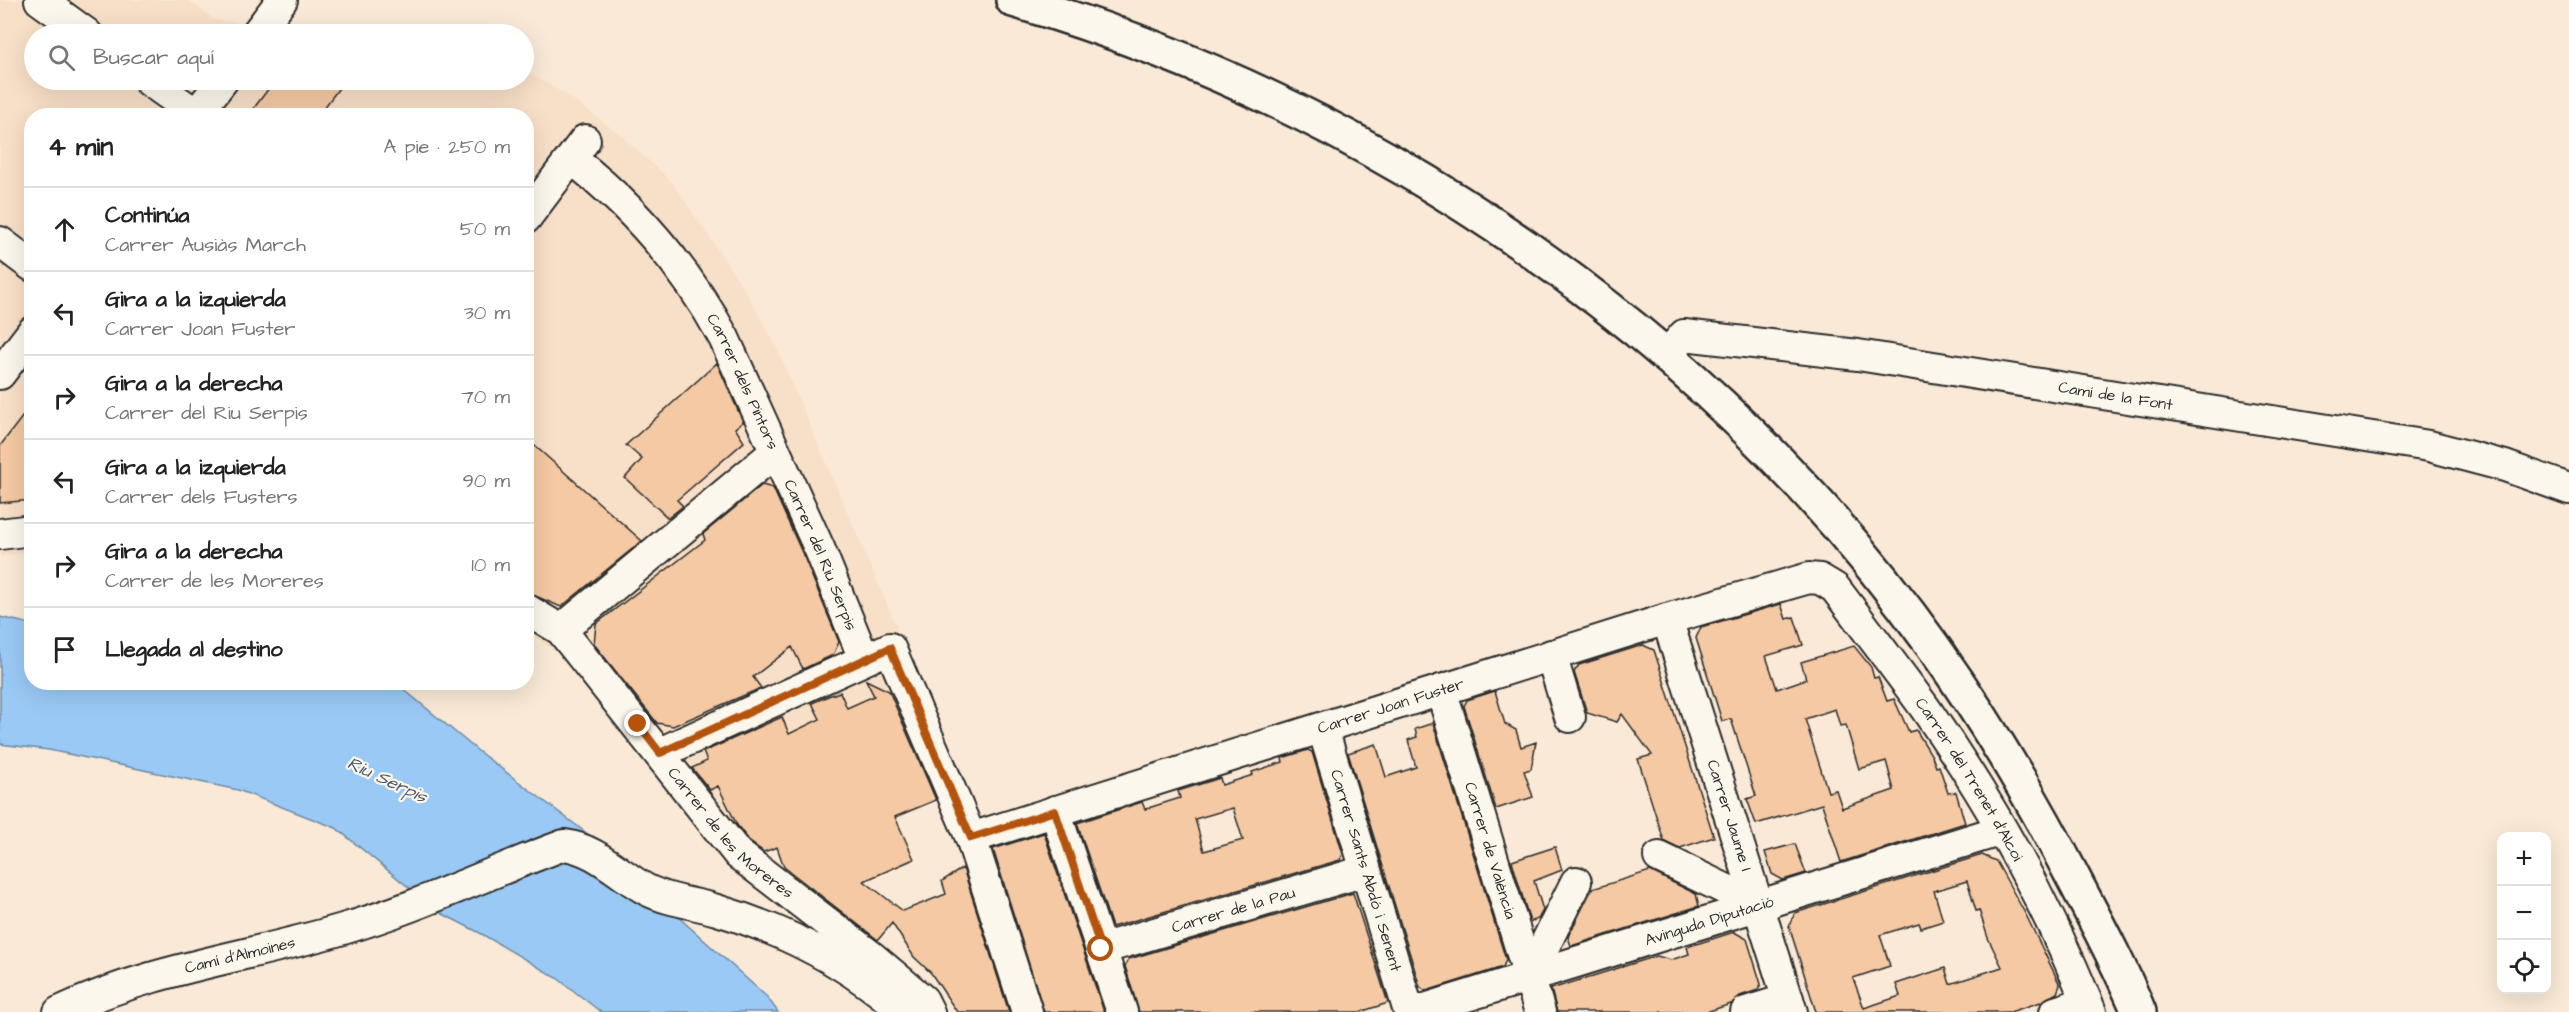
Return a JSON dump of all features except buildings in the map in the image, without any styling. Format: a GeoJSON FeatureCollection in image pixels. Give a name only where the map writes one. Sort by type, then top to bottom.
{"type":"FeatureCollection","features":[{"type":"Feature","properties":{"kind":"main road"},"geometry":{"type":"LineString","coordinates":[[1013,0],[1094,26],[1194,64],[1277,101],[1370,148],[1441,189],[1521,244],[1603,305],[1674,346],[1731,416],[1824,513],[1935,649],[2000,748],[2038,813],[2112,952],[2139,1012]]}},
{"type":"Feature","properties":{"kind":"street"},"geometry":{"type":"LineString","coordinates":[[39,0],[73,24]]}},
{"type":"Feature","properties":{"kind":"street"},"geometry":{"type":"LineString","coordinates":[[264,24],[282,0]]}},
{"type":"Feature","properties":{"kind":"street"},"geometry":{"type":"LineString","coordinates":[[162,90],[186,108]]}},
{"type":"Feature","properties":{"kind":"street"},"geometry":{"type":"LineString","coordinates":[[201,108],[215,90]]}},
{"type":"Feature","properties":{"kind":"street","name":"Carrer dels Pintors"},"geometry":{"type":"LineString","coordinates":[[534,208],[578,150],[686,275],[724,338],[774,453],[561,630]]}},
{"type":"Feature","properties":{"kind":"street"},"geometry":{"type":"LineString","coordinates":[[0,242],[24,260]]}},
{"type":"Feature","properties":{"kind":"street"},"geometry":{"type":"LineString","coordinates":[[0,374],[24,342]]}},
{"type":"Feature","properties":{"kind":"street","name":"Camí de la Font"},"geometry":{"type":"LineString","coordinates":[[1674,346],[1858,356],[2430,446],[2505,466],[2569,489]]}},
{"type":"Feature","properties":{"kind":"street","name":"Carrer del Riu Serpis"},"geometry":{"type":"LineString","coordinates":[[774,453],[820,550],[877,653],[971,838],[1027,1012]]}},
{"type":"Feature","properties":{"kind":"street"},"geometry":{"type":"LineString","coordinates":[[0,534],[24,531]]}},
{"type":"Feature","properties":{"kind":"street","name":"Carrer Joan Fuster"},"geometry":{"type":"LineString","coordinates":[[971,838],[1667,619],[1809,578]]}},
{"type":"Feature","properties":{"kind":"street","name":"Carrer del Trenet d'Alcoi"},"geometry":{"type":"LineString","coordinates":[[1809,578],[1820,579],[1835,588],[1925,709],[2002,830],[2061,944],[2089,1007]]}},
{"type":"Feature","properties":{"kind":"street","name":"Carrer de les Moreres"},"geometry":{"type":"LineString","coordinates":[[534,614],[561,630],[738,854],[872,957],[922,1000],[929,1012]]}},
{"type":"Feature","properties":{"kind":"street","name":"Carrer Jaume I"},"geometry":{"type":"LineString","coordinates":[[1667,619],[1790,1006]]}},
{"type":"Feature","properties":{"kind":"street"},"geometry":{"type":"LineString","coordinates":[[660,753],[877,653]]}},
{"type":"Feature","properties":{"kind":"street"},"geometry":{"type":"LineString","coordinates":[[1551,656],[1570,717]]}},
{"type":"Feature","properties":{"kind":"street","name":"Carrer de València"},"geometry":{"type":"LineString","coordinates":[[1441,690],[1540,1012]]}},
{"type":"Feature","properties":{"kind":"street","name":"Carrer Sants Abdó i Senent"},"geometry":{"type":"LineString","coordinates":[[1323,729],[1409,1012]]}},
{"type":"Feature","properties":{"kind":"street"},"geometry":{"type":"LineString","coordinates":[[1055,811],[1122,1012]]}},
{"type":"Feature","properties":{"kind":"street","name":"Avinguda Diputació"},"geometry":{"type":"LineString","coordinates":[[1415,1012],[2002,830]]}},
{"type":"Feature","properties":{"kind":"street","name":"Camí d'Almoines"},"geometry":{"type":"LineString","coordinates":[[59,1012],[133,981],[343,929],[423,901],[564,845],[585,849],[648,890],[717,910],[808,944],[848,969],[904,1012]]}},
{"type":"Feature","properties":{"kind":"street"},"geometry":{"type":"LineString","coordinates":[[1659,857],[1760,906]]}},
{"type":"Feature","properties":{"kind":"street","name":"Carrer de la Pau"},"geometry":{"type":"LineString","coordinates":[[1101,949],[1365,871]]}},
{"type":"Feature","properties":{"kind":"street"},"geometry":{"type":"LineString","coordinates":[[1529,977],[1576,882]]}},
{"type":"Feature","properties":{"kind":"street"},"geometry":{"type":"LineString","coordinates":[[1746,1012],[1790,1006]]}},
{"type":"Feature","properties":{"kind":"street"},"geometry":{"type":"LineString","coordinates":[[2055,1012],[2089,1007]]}},
{"type":"Feature","properties":{"kind":"shaded area"},"geometry":{"type":"Polygon","coordinates":[[[0,0],[188,0],[215,20],[245,24],[24,24],[24,90],[534,90],[534,76],[568,96],[619,134],[671,181],[743,287],[774,342],[958,770],[727,868],[567,660],[534,636],[534,108],[24,108],[24,553],[0,556],[0,0]]]}},
{"type":"Feature","properties":{"kind":"water","name":"Riu Serpis"},"geometry":{"type":"Polygon","coordinates":[[[0,617],[24,622],[24,690],[404,690],[478,751],[613,853],[665,905],[767,997],[778,1012],[601,1012],[557,978],[439,912],[336,828],[238,790],[49,750],[0,744],[0,617]]]}},
{"type":"Feature","properties":{"kind":"route"},"geometry":{"type":"LineString","coordinates":[[638,724],[660,753],[890,648],[971,838],[1055,811],[1101,949]]}}]}
